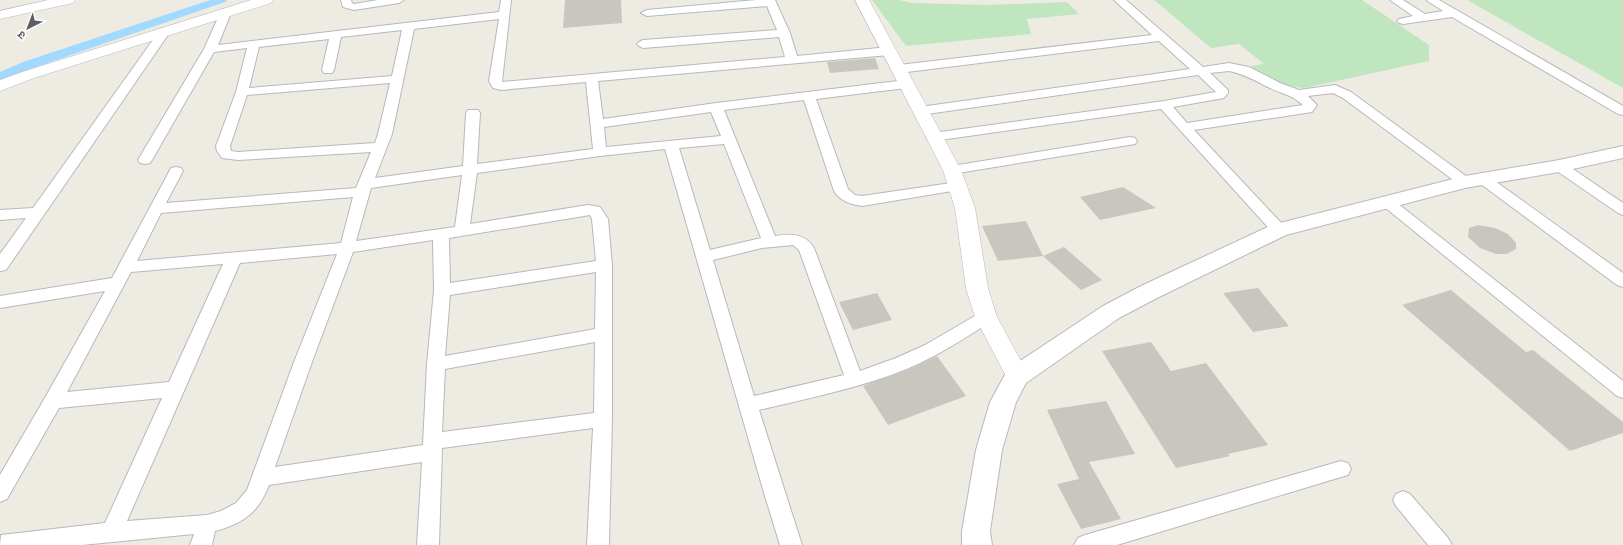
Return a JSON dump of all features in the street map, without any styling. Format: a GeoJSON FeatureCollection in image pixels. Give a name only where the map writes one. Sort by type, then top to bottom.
{"type":"FeatureCollection","features":[{"type":"Feature","properties":{"kind":"main road"},"geometry":{"type":"LineString","coordinates":[[977,545],[976,531],[989,450],[1003,402],[1017,376],[1111,312],[1149,292],[1279,230],[1474,181],[1559,166],[1623,152]]}},
{"type":"Feature","properties":{"kind":"street"},"geometry":{"type":"LineString","coordinates":[[0,16],[68,0]]}},
{"type":"Feature","properties":{"kind":"street"},"geometry":{"type":"LineString","coordinates":[[0,86],[28,75],[266,0]]}},
{"type":"Feature","properties":{"kind":"street"},"geometry":{"type":"LineString","coordinates":[[346,0],[347,5],[354,7],[399,0]]}},
{"type":"Feature","properties":{"kind":"street"},"geometry":{"type":"LineString","coordinates":[[506,0],[495,81],[497,85],[507,87],[889,51]]}},
{"type":"Feature","properties":{"kind":"street"},"geometry":{"type":"LineString","coordinates":[[862,0],[955,178],[965,208],[976,288],[986,317],[1017,376]]}},
{"type":"Feature","properties":{"kind":"street"},"geometry":{"type":"LineString","coordinates":[[933,137],[1164,105],[1215,96],[1222,93],[1222,90],[1119,0]]}},
{"type":"Feature","properties":{"kind":"street"},"geometry":{"type":"LineString","coordinates":[[1395,0],[1424,18]]}},
{"type":"Feature","properties":{"kind":"street"},"geometry":{"type":"LineString","coordinates":[[1431,0],[1623,111]]}},
{"type":"Feature","properties":{"kind":"street"},"geometry":{"type":"LineString","coordinates":[[647,13],[770,1],[784,33],[792,60]]}},
{"type":"Feature","properties":{"kind":"street"},"geometry":{"type":"LineString","coordinates":[[145,160],[210,49],[225,12]]}},
{"type":"Feature","properties":{"kind":"street"},"geometry":{"type":"LineString","coordinates":[[1403,21],[1453,13]]}},
{"type":"Feature","properties":{"kind":"street"},"geometry":{"type":"LineString","coordinates":[[210,49],[505,15]]}},
{"type":"Feature","properties":{"kind":"street"},"geometry":{"type":"LineString","coordinates":[[1,545],[112,532],[206,524],[226,519],[243,509],[255,495],[347,248],[363,188],[389,120],[410,26]]}},
{"type":"Feature","properties":{"kind":"street"},"geometry":{"type":"LineString","coordinates":[[0,266],[164,32]]}},
{"type":"Feature","properties":{"kind":"street"},"geometry":{"type":"LineString","coordinates":[[643,44],[784,33]]}},
{"type":"Feature","properties":{"kind":"street"},"geometry":{"type":"LineString","coordinates":[[328,70],[336,35]]}},
{"type":"Feature","properties":{"kind":"street"},"geometry":{"type":"LineString","coordinates":[[597,124],[716,107],[809,96],[902,77],[1161,37]]}},
{"type":"Feature","properties":{"kind":"street"},"geometry":{"type":"LineString","coordinates":[[254,44],[242,92],[223,146],[227,155],[238,156],[379,147]]}},
{"type":"Feature","properties":{"kind":"street"},"geometry":{"type":"LineString","coordinates":[[920,111],[1236,67],[1254,74],[1280,88],[1298,94],[1311,105],[1310,107],[1300,110],[1184,127]]}},
{"type":"Feature","properties":{"kind":"street"},"geometry":{"type":"LineString","coordinates":[[242,92],[398,79]]}},
{"type":"Feature","properties":{"kind":"street"},"geometry":{"type":"LineString","coordinates":[[592,79],[600,152]]}},
{"type":"Feature","properties":{"kind":"street"},"geometry":{"type":"LineString","coordinates":[[1298,94],[1335,89],[1347,95],[1623,280]]}},
{"type":"Feature","properties":{"kind":"street"},"geometry":{"type":"LineString","coordinates":[[809,96],[841,191],[853,200],[862,200],[955,178],[1130,141]]}},
{"type":"Feature","properties":{"kind":"street"},"geometry":{"type":"LineString","coordinates":[[1164,105],[1279,230]]}},
{"type":"Feature","properties":{"kind":"street"},"geometry":{"type":"LineString","coordinates":[[716,107],[770,242]]}},
{"type":"Feature","properties":{"kind":"street"},"geometry":{"type":"LineString","coordinates":[[462,231],[470,170],[473,113]]}},
{"type":"Feature","properties":{"kind":"street"},"geometry":{"type":"LineString","coordinates":[[156,209],[363,188],[470,170],[600,152],[729,139]]}},
{"type":"Feature","properties":{"kind":"street"},"geometry":{"type":"LineString","coordinates":[[672,145],[748,405],[791,545]]}},
{"type":"Feature","properties":{"kind":"street"},"geometry":{"type":"LineString","coordinates":[[1559,166],[1623,210]]}},
{"type":"Feature","properties":{"kind":"street"},"geometry":{"type":"LineString","coordinates":[[0,493],[53,401],[176,171]]}},
{"type":"Feature","properties":{"kind":"street"},"geometry":{"type":"LineString","coordinates":[[1387,202],[1623,391]]}},
{"type":"Feature","properties":{"kind":"street"},"geometry":{"type":"LineString","coordinates":[[126,267],[347,248],[595,210],[600,219],[604,265],[603,418],[598,545]]}},
{"type":"Feature","properties":{"kind":"street"},"geometry":{"type":"LineString","coordinates":[[0,216],[38,212]]}},
{"type":"Feature","properties":{"kind":"street"},"geometry":{"type":"LineString","coordinates":[[428,545],[436,364],[442,290],[441,234]]}},
{"type":"Feature","properties":{"kind":"street"},"geometry":{"type":"LineString","coordinates":[[705,257],[770,242],[795,240],[802,243],[806,248],[854,379]]}},
{"type":"Feature","properties":{"kind":"street"},"geometry":{"type":"LineString","coordinates":[[112,532],[152,438],[176,389],[234,258]]}},
{"type":"Feature","properties":{"kind":"street"},"geometry":{"type":"LineString","coordinates":[[442,290],[604,265]]}},
{"type":"Feature","properties":{"kind":"street"},"geometry":{"type":"LineString","coordinates":[[0,302],[117,283]]}},
{"type":"Feature","properties":{"kind":"street"},"geometry":{"type":"LineString","coordinates":[[748,405],[854,379],[896,366],[924,354],[986,317]]}},
{"type":"Feature","properties":{"kind":"street"},"geometry":{"type":"LineString","coordinates":[[436,364],[603,334]]}},
{"type":"Feature","properties":{"kind":"street"},"geometry":{"type":"LineString","coordinates":[[53,401],[176,389]]}},
{"type":"Feature","properties":{"kind":"street"},"geometry":{"type":"LineString","coordinates":[[262,477],[432,446],[603,418]]}},
{"type":"Feature","properties":{"kind":"street"},"geometry":{"type":"LineString","coordinates":[[1085,545],[1341,469]]}},
{"type":"Feature","properties":{"kind":"street"},"geometry":{"type":"LineString","coordinates":[[1403,500],[1441,545]]}},
{"type":"Feature","properties":{"kind":"street"},"geometry":{"type":"LineString","coordinates":[[201,545],[206,524]]}},
{"type":"Feature","properties":{"kind":"green space"},"geometry":{"type":"Polygon","coordinates":[[[872,0],[900,0],[911,3],[987,5],[1067,2],[1079,14],[1027,19],[1031,34],[906,46],[872,0]]]}},
{"type":"Feature","properties":{"kind":"green space"},"geometry":{"type":"Polygon","coordinates":[[[1154,0],[1362,0],[1429,45],[1429,61],[1304,88],[1276,84],[1251,66],[1264,64],[1239,44],[1211,48],[1154,0]]]}},
{"type":"Feature","properties":{"kind":"green space"},"geometry":{"type":"Polygon","coordinates":[[[1467,0],[1623,0],[1623,88],[1467,0]]]}},
{"type":"Feature","properties":{"kind":"building"},"geometry":{"type":"Polygon","coordinates":[[[565,0],[621,0],[622,23],[563,28],[565,0]]]}},
{"type":"Feature","properties":{"kind":"building"},"geometry":{"type":"Polygon","coordinates":[[[875,58],[879,69],[830,73],[827,62],[875,58]]]}},
{"type":"Feature","properties":{"kind":"building"},"geometry":{"type":"Polygon","coordinates":[[[1123,187],[1156,208],[1100,220],[1080,197],[1123,187]]]}},
{"type":"Feature","properties":{"kind":"building"},"geometry":{"type":"Polygon","coordinates":[[[1026,221],[1043,256],[998,261],[982,226],[1026,221]]]}},
{"type":"Feature","properties":{"kind":"building"},"geometry":{"type":"Polygon","coordinates":[[[1478,225],[1495,228],[1508,234],[1516,243],[1516,249],[1507,254],[1496,254],[1480,248],[1468,237],[1469,228],[1478,225]]]}},
{"type":"Feature","properties":{"kind":"building"},"geometry":{"type":"Polygon","coordinates":[[[1064,247],[1102,280],[1081,290],[1043,256],[1064,247]]]}},
{"type":"Feature","properties":{"kind":"building"},"geometry":{"type":"Polygon","coordinates":[[[1258,288],[1289,326],[1253,332],[1223,293],[1258,288]]]}},
{"type":"Feature","properties":{"kind":"building"},"geometry":{"type":"Polygon","coordinates":[[[1451,290],[1526,352],[1533,350],[1623,422],[1623,433],[1570,451],[1402,305],[1451,290]]]}},
{"type":"Feature","properties":{"kind":"building"},"geometry":{"type":"Polygon","coordinates":[[[877,293],[892,320],[853,330],[839,302],[877,293]]]}},
{"type":"Feature","properties":{"kind":"building"},"geometry":{"type":"Polygon","coordinates":[[[1151,342],[1171,371],[1206,363],[1268,445],[1228,454],[1230,456],[1176,468],[1102,351],[1151,342]]]}},
{"type":"Feature","properties":{"kind":"building"},"geometry":{"type":"Polygon","coordinates":[[[937,356],[966,396],[888,425],[863,386],[910,369],[937,356]]]}},
{"type":"Feature","properties":{"kind":"building"},"geometry":{"type":"Polygon","coordinates":[[[1106,401],[1135,454],[1089,462],[1121,519],[1081,529],[1057,484],[1079,479],[1047,410],[1106,401]]]}},
{"type":"Feature","properties":{"kind":"waterway"},"geometry":{"type":"LineString","coordinates":[[0,77],[28,65],[221,0]]}}]}
